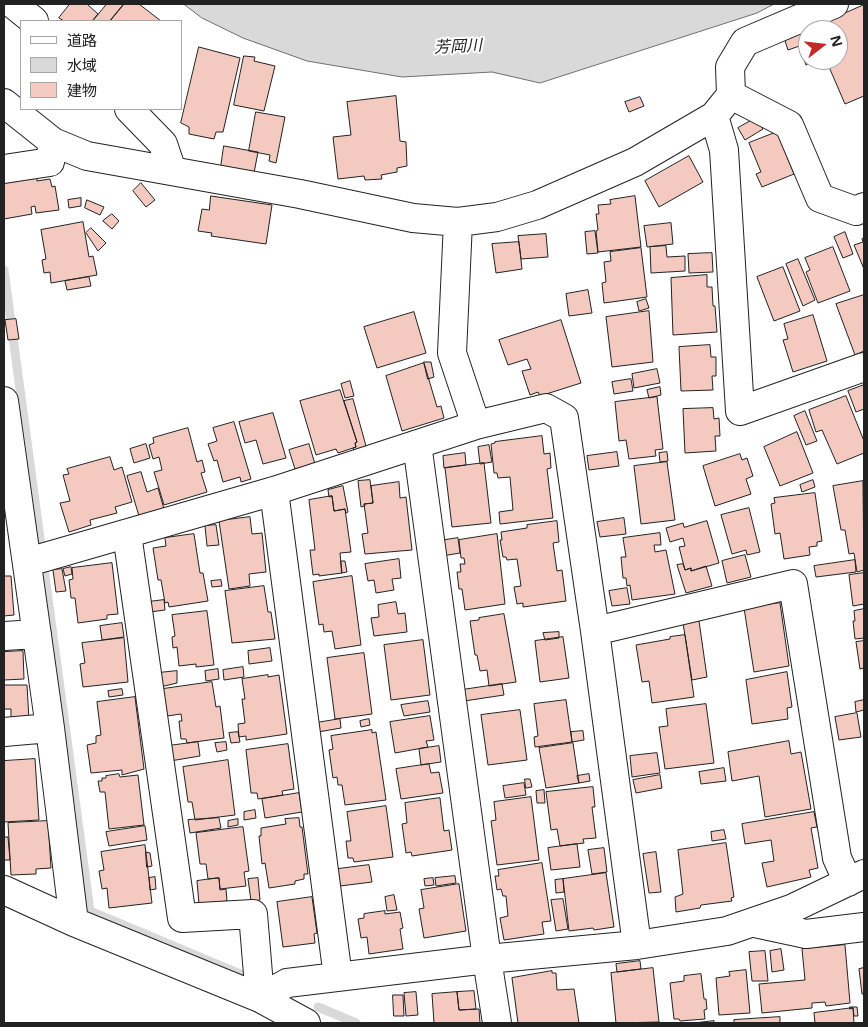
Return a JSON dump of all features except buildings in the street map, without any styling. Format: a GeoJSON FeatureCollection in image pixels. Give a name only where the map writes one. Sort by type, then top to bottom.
{"type":"FeatureCollection","features":[{"type":"Feature","properties":{"kind":"street"},"geometry":{"type":"LineString","coordinates":[[13,4],[33,20]]}},
{"type":"Feature","properties":{"kind":"street"},"geometry":{"type":"LineString","coordinates":[[4,103],[52,142],[87,156],[300,194],[413,218],[458,222],[497,216],[537,205],[635,162],[714,116],[731,95],[730,67],[745,42],[834,4]]}},
{"type":"Feature","properties":{"kind":"street"},"geometry":{"type":"LineString","coordinates":[[731,95],[789,126],[820,198],[856,211],[864,207]]}},
{"type":"Feature","properties":{"kind":"street"},"geometry":{"type":"LineString","coordinates":[[130,110],[163,144],[172,171]]}},
{"type":"Feature","properties":{"kind":"street"},"geometry":{"type":"LineString","coordinates":[[714,116],[724,150],[740,411],[864,367]]}},
{"type":"Feature","properties":{"kind":"street"},"geometry":{"type":"LineString","coordinates":[[4,168],[50,162],[52,142]]}},
{"type":"Feature","properties":{"kind":"street"},"geometry":{"type":"LineString","coordinates":[[458,222],[452,353],[476,425]]}},
{"type":"Feature","properties":{"kind":"street"},"geometry":{"type":"LineString","coordinates":[[4,401],[38,559],[38,634],[74,922]]}},
{"type":"Feature","properties":{"kind":"street"},"geometry":{"type":"LineString","coordinates":[[38,559],[274,491],[476,425],[546,408],[564,418],[595,631],[636,945]]}},
{"type":"Feature","properties":{"kind":"street"},"geometry":{"type":"LineString","coordinates":[[417,444],[487,959],[498,1023]]}},
{"type":"Feature","properties":{"kind":"street"},"geometry":{"type":"LineString","coordinates":[[274,491],[338,977]]}},
{"type":"Feature","properties":{"kind":"street"},"geometry":{"type":"LineString","coordinates":[[127,534],[182,918],[253,914],[260,998]]}},
{"type":"Feature","properties":{"kind":"street"},"geometry":{"type":"LineString","coordinates":[[260,998],[287,983],[487,959],[636,945],[727,932],[791,909],[856,878],[838,858],[793,584],[595,631]]}},
{"type":"Feature","properties":{"kind":"street"},"geometry":{"type":"LineString","coordinates":[[4,636],[38,634]]}},
{"type":"Feature","properties":{"kind":"street"},"geometry":{"type":"LineString","coordinates":[[4,732],[50,728]]}},
{"type":"Feature","properties":{"kind":"street"},"geometry":{"type":"LineString","coordinates":[[4,890],[74,922],[260,998],[306,1023]]}},
{"type":"Feature","properties":{"kind":"street"},"geometry":{"type":"LineString","coordinates":[[755,922],[806,934],[864,927]]}},
{"type":"Feature","properties":{"kind":"water","name":"芳岡川"},"geometry":{"type":"Polygon","coordinates":[[[184,4],[774,4],[757,13],[540,83],[492,72],[402,77],[307,61],[243,38],[202,18],[184,4]]]}},
{"type":"Feature","properties":{"kind":"waterway"},"geometry":{"type":"LineString","coordinates":[[4,270],[90,911],[240,974]]}},
{"type":"Feature","properties":{"kind":"waterway"},"geometry":{"type":"LineString","coordinates":[[318,1007],[356,1023]]}}]}
